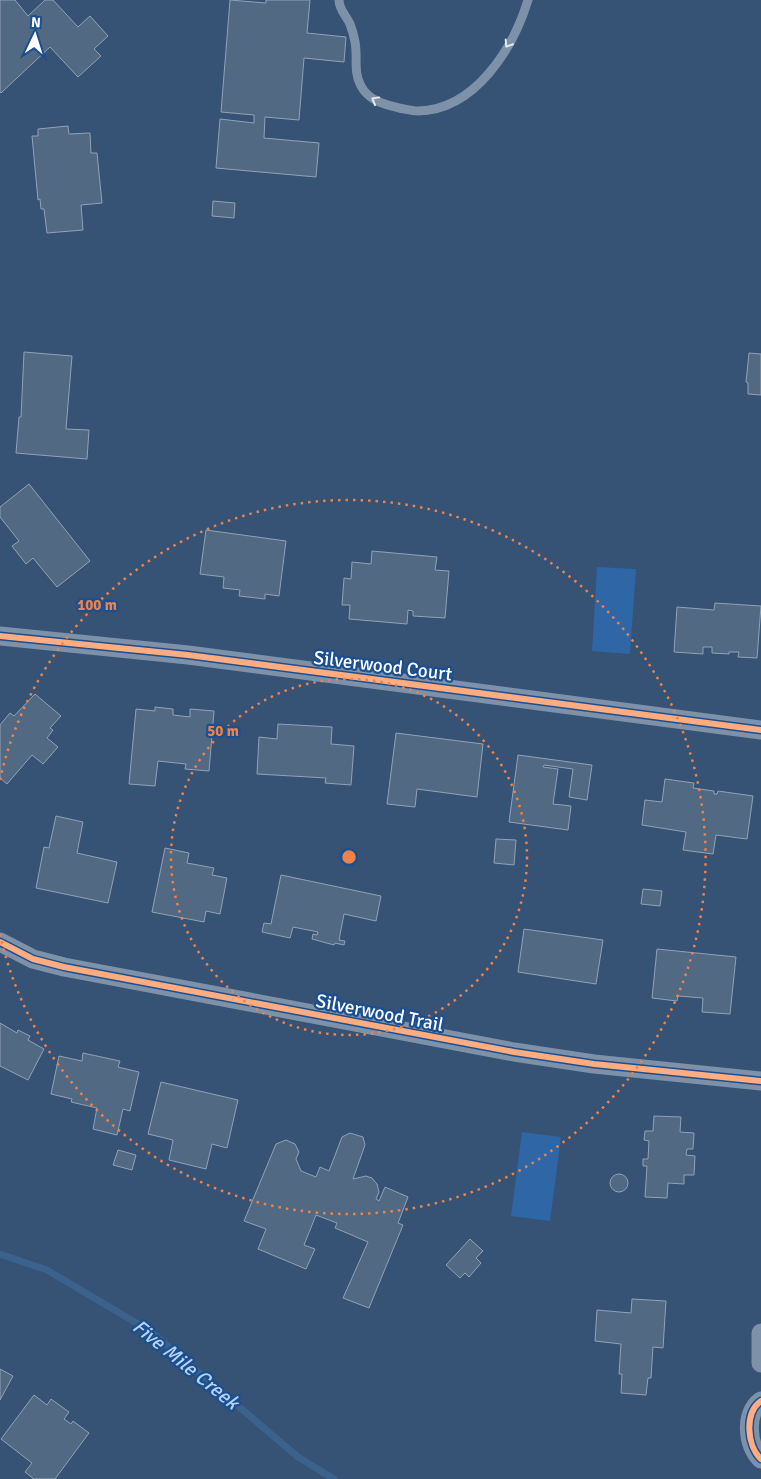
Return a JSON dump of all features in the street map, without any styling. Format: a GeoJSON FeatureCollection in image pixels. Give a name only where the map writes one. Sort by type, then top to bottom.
{"type":"FeatureCollection","features":[{"type":"Feature","properties":{"kind":"street","name":"Silverwood Court"},"geometry":{"type":"LineString","coordinates":[[0,636],[188,655],[761,730]]}},
{"type":"Feature","properties":{"kind":"street","name":"Silverwood Trail"},"geometry":{"type":"LineString","coordinates":[[0,942],[34,959],[64,967],[514,1052],[594,1064],[761,1081]]}},
{"type":"Feature","properties":{"kind":"street"},"geometry":{"type":"LineString","coordinates":[[761,1333],[761,1363]]}},
{"type":"Feature","properties":{"kind":"street"},"geometry":{"type":"LineString","coordinates":[[761,1401],[756,1405],[752,1415],[750,1435],[753,1449],[761,1459]]}},
{"type":"Feature","properties":{"kind":"lane"},"geometry":{"type":"LineString","coordinates":[[339,0],[339,6],[350,24],[356,44],[355,71],[368,97],[382,104],[416,111],[435,109],[453,103],[473,90],[489,74],[514,36],[528,0]]}},
{"type":"Feature","properties":{"kind":"shaded area"},"geometry":{"type":"Polygon","coordinates":[[[597,567],[636,569],[630,654],[592,651],[597,567]]]}},
{"type":"Feature","properties":{"kind":"shaded area"},"geometry":{"type":"Polygon","coordinates":[[[522,1132],[561,1137],[550,1221],[511,1216],[522,1132]]]}},
{"type":"Feature","properties":{"kind":"building"},"geometry":{"type":"Polygon","coordinates":[[[0,0],[15,0],[28,16],[45,0],[53,0],[78,27],[90,16],[108,36],[94,49],[101,56],[78,77],[50,47],[1,93],[0,0]]]}},
{"type":"Feature","properties":{"kind":"building"},"geometry":{"type":"Polygon","coordinates":[[[230,0],[266,3],[266,0],[310,0],[307,33],[346,37],[344,62],[304,58],[299,120],[265,117],[264,138],[319,143],[316,177],[216,168],[220,119],[254,123],[254,115],[221,112],[230,0]]]}},
{"type":"Feature","properties":{"kind":"building"},"geometry":{"type":"Polygon","coordinates":[[[68,126],[69,134],[90,133],[91,153],[97,153],[102,203],[81,205],[83,230],[47,233],[44,209],[41,209],[40,199],[38,200],[32,136],[38,136],[38,129],[68,126]]]}},
{"type":"Feature","properties":{"kind":"building"},"geometry":{"type":"Polygon","coordinates":[[[213,201],[235,203],[234,218],[212,216],[213,201]]]}},
{"type":"Feature","properties":{"kind":"building"},"geometry":{"type":"Polygon","coordinates":[[[24,352],[72,356],[66,429],[89,430],[87,459],[16,453],[19,417],[21,417],[24,352]]]}},
{"type":"Feature","properties":{"kind":"building"},"geometry":{"type":"Polygon","coordinates":[[[749,353],[761,354],[761,395],[748,394],[748,383],[746,382],[749,353]]]}},
{"type":"Feature","properties":{"kind":"building"},"geometry":{"type":"Polygon","coordinates":[[[29,484],[90,561],[57,587],[33,558],[26,564],[12,546],[19,541],[0,517],[0,507],[29,484]]]}},
{"type":"Feature","properties":{"kind":"building"},"geometry":{"type":"Polygon","coordinates":[[[206,530],[286,541],[279,596],[265,594],[265,599],[239,596],[240,590],[223,588],[224,577],[200,574],[206,530]]]}},
{"type":"Feature","properties":{"kind":"building"},"geometry":{"type":"Polygon","coordinates":[[[372,551],[437,557],[435,570],[449,571],[445,618],[413,616],[413,611],[408,610],[407,624],[349,619],[350,605],[342,605],[344,578],[351,579],[352,562],[371,564],[372,551]]]}},
{"type":"Feature","properties":{"kind":"building"},"geometry":{"type":"Polygon","coordinates":[[[715,603],[761,606],[757,658],[738,657],[739,652],[729,652],[729,654],[712,653],[712,647],[703,647],[703,654],[674,652],[677,607],[714,610],[715,603]]]}},
{"type":"Feature","properties":{"kind":"building"},"geometry":{"type":"Polygon","coordinates":[[[35,694],[61,716],[50,728],[53,730],[47,738],[58,747],[43,764],[32,755],[7,784],[0,778],[0,725],[10,713],[14,716],[35,694]]]}},
{"type":"Feature","properties":{"kind":"building"},"geometry":{"type":"Polygon","coordinates":[[[155,707],[173,709],[173,715],[190,717],[190,709],[214,711],[209,771],[185,769],[186,764],[158,761],[155,786],[129,784],[136,709],[155,711],[155,707]]]}},
{"type":"Feature","properties":{"kind":"building"},"geometry":{"type":"Polygon","coordinates":[[[278,724],[332,727],[331,744],[354,746],[351,785],[325,783],[326,778],[257,774],[259,737],[277,739],[278,724]]]}},
{"type":"Feature","properties":{"kind":"building"},"geometry":{"type":"Polygon","coordinates":[[[396,733],[483,744],[477,797],[417,789],[415,807],[387,804],[396,733]]]}},
{"type":"Feature","properties":{"kind":"building"},"geometry":{"type":"Polygon","coordinates":[[[518,755],[592,765],[587,800],[569,797],[573,769],[544,765],[543,767],[558,769],[553,804],[571,806],[568,830],[509,822],[518,755]]]}},
{"type":"Feature","properties":{"kind":"building"},"geometry":{"type":"Polygon","coordinates":[[[665,779],[694,783],[693,788],[714,791],[714,794],[717,794],[718,791],[753,796],[747,839],[716,835],[713,854],[683,850],[686,832],[642,825],[645,800],[662,802],[665,779]]]}},
{"type":"Feature","properties":{"kind":"building"},"geometry":{"type":"Polygon","coordinates":[[[56,816],[83,822],[77,853],[117,862],[108,903],[36,888],[44,847],[49,848],[56,816]]]}},
{"type":"Feature","properties":{"kind":"building"},"geometry":{"type":"Polygon","coordinates":[[[496,839],[516,840],[514,865],[494,863],[496,839]]]}},
{"type":"Feature","properties":{"kind":"building"},"geometry":{"type":"Polygon","coordinates":[[[165,848],[189,853],[187,863],[214,868],[212,875],[227,878],[220,914],[206,911],[204,922],[152,912],[165,848]]]}},
{"type":"Feature","properties":{"kind":"building"},"geometry":{"type":"Polygon","coordinates":[[[281,875],[381,896],[376,921],[344,914],[339,940],[345,941],[344,945],[335,943],[334,945],[312,939],[313,934],[317,935],[318,932],[293,927],[290,938],[262,932],[264,923],[271,924],[281,875]]]}},
{"type":"Feature","properties":{"kind":"building"},"geometry":{"type":"Polygon","coordinates":[[[643,889],[662,891],[660,906],[641,904],[643,889]]]}},
{"type":"Feature","properties":{"kind":"building"},"geometry":{"type":"Polygon","coordinates":[[[524,929],[603,940],[596,984],[518,972],[524,929]]]}},
{"type":"Feature","properties":{"kind":"building"},"geometry":{"type":"Polygon","coordinates":[[[657,949],[736,957],[730,1014],[702,1012],[703,998],[678,996],[677,1001],[652,998],[657,949]]]}},
{"type":"Feature","properties":{"kind":"building"},"geometry":{"type":"Polygon","coordinates":[[[0,1023],[17,1033],[18,1030],[30,1036],[28,1040],[44,1049],[28,1080],[0,1066],[0,1023]]]}},
{"type":"Feature","properties":{"kind":"building"},"geometry":{"type":"Polygon","coordinates":[[[83,1053],[120,1061],[118,1067],[139,1072],[130,1111],[123,1109],[117,1135],[93,1129],[97,1108],[71,1102],[72,1099],[51,1094],[59,1056],[82,1061],[83,1053]]]}},
{"type":"Feature","properties":{"kind":"building"},"geometry":{"type":"Polygon","coordinates":[[[161,1082],[238,1100],[227,1148],[212,1144],[206,1169],[169,1160],[173,1140],[148,1134],[161,1082]]]}},
{"type":"Feature","properties":{"kind":"building"},"geometry":{"type":"Polygon","coordinates":[[[654,1116],[681,1117],[680,1132],[694,1133],[693,1149],[687,1149],[686,1155],[695,1156],[694,1175],[684,1175],[684,1184],[668,1183],[667,1198],[645,1197],[647,1166],[643,1166],[643,1159],[648,1159],[649,1141],[644,1140],[645,1131],[653,1131],[654,1116]]]}},
{"type":"Feature","properties":{"kind":"building"},"geometry":{"type":"Polygon","coordinates":[[[350,1133],[363,1137],[365,1145],[353,1179],[366,1176],[372,1178],[377,1184],[379,1192],[376,1199],[379,1201],[385,1187],[408,1197],[398,1223],[403,1225],[369,1308],[343,1298],[368,1242],[335,1228],[337,1223],[316,1215],[304,1245],[315,1249],[306,1269],[258,1249],[266,1229],[244,1221],[276,1144],[286,1140],[295,1144],[299,1152],[296,1159],[301,1171],[316,1177],[320,1167],[329,1171],[342,1137],[350,1133]]]}},
{"type":"Feature","properties":{"kind":"building"},"geometry":{"type":"Polygon","coordinates":[[[118,1150],[136,1155],[132,1170],[113,1165],[118,1150]]]}},
{"type":"Feature","properties":{"kind":"building"},"geometry":{"type":"Polygon","coordinates":[[[615,1174],[623,1174],[628,1179],[626,1190],[615,1192],[610,1187],[610,1179],[615,1174]]]}},
{"type":"Feature","properties":{"kind":"building"},"geometry":{"type":"Polygon","coordinates":[[[470,1239],[483,1251],[476,1258],[481,1263],[469,1277],[465,1273],[460,1278],[446,1265],[470,1239]]]}},
{"type":"Feature","properties":{"kind":"building"},"geometry":{"type":"Polygon","coordinates":[[[632,1299],[666,1301],[663,1348],[653,1347],[651,1378],[648,1378],[646,1395],[621,1393],[622,1374],[619,1374],[621,1344],[595,1341],[597,1310],[631,1313],[632,1299]]]}},
{"type":"Feature","properties":{"kind":"building"},"geometry":{"type":"Polygon","coordinates":[[[0,1369],[13,1376],[0,1400],[0,1369]]]}},
{"type":"Feature","properties":{"kind":"building"},"geometry":{"type":"Polygon","coordinates":[[[34,1395],[47,1405],[51,1399],[69,1412],[64,1419],[71,1424],[73,1421],[89,1433],[55,1479],[34,1479],[25,1472],[32,1463],[1,1439],[34,1395]]]}},
{"type":"Feature","properties":{"kind":"waterway","name":"Five Mile Creek"},"geometry":{"type":"LineString","coordinates":[[0,1254],[47,1270],[150,1331],[298,1457],[334,1479]]}},
{"type":"Feature","properties":{"kind":"cycle path"},"geometry":{"type":"LineString","coordinates":[[0,636],[188,655],[761,730]]}},
{"type":"Feature","properties":{"kind":"cycle path"},"geometry":{"type":"LineString","coordinates":[[0,942],[33,959],[64,967],[514,1052],[594,1064],[761,1081]]}},
{"type":"Feature","properties":{"kind":"cycle path"},"geometry":{"type":"LineString","coordinates":[[761,1401],[752,1413],[749,1430],[753,1446],[761,1459]]}}]}
